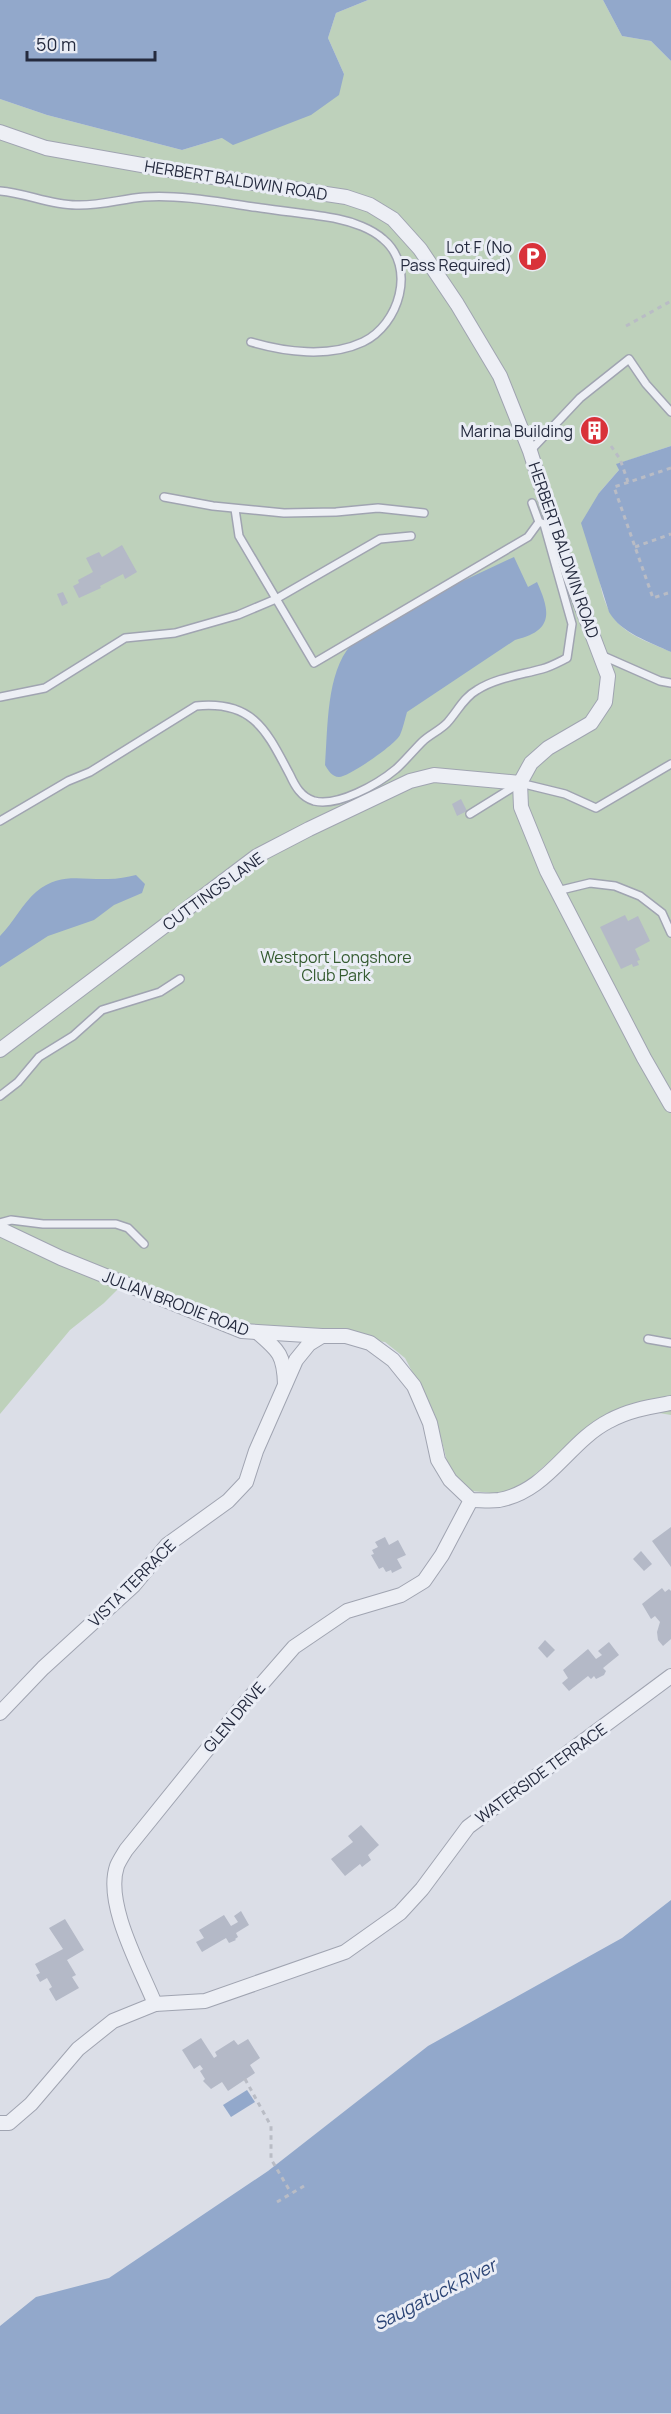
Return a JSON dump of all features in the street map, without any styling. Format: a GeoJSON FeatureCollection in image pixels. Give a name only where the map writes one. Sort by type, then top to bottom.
{"type":"FeatureCollection","features":[{"type":"Feature","properties":{"kind":"street","name":"HERBERT BALDWIN ROAD"},"geometry":{"type":"LineString","coordinates":[[0,132],[46,148],[346,197],[370,205],[393,219],[420,249],[501,376],[530,451],[567,568],[608,676],[604,702],[591,723],[548,748],[531,763],[520,783]]}},
{"type":"Feature","properties":{"kind":"street","name":"CUTTINGS LANE"},"geometry":{"type":"LineString","coordinates":[[0,1050],[257,856],[410,781],[434,775],[520,783]]}},
{"type":"Feature","properties":{"kind":"street"},"geometry":{"type":"LineString","coordinates":[[520,783],[521,807],[557,891],[671,1105]]}},
{"type":"Feature","properties":{"kind":"street","name":"JULIAN BRODIE ROAD"},"geometry":{"type":"LineString","coordinates":[[0,1229],[93,1271],[242,1331],[346,1336],[370,1343],[393,1360],[414,1386],[429,1423],[438,1460],[450,1480],[471,1500]]}},
{"type":"Feature","properties":{"kind":"street"},"geometry":{"type":"LineString","coordinates":[[258,1333],[277,1349],[284,1367],[285,1386]]}},
{"type":"Feature","properties":{"kind":"street","name":"VISTA TERRACE"},"geometry":{"type":"LineString","coordinates":[[0,1713],[43,1668],[134,1585],[167,1545],[228,1502],[246,1482],[256,1450],[296,1360],[309,1344],[322,1336]]}},
{"type":"Feature","properties":{"kind":"street"},"geometry":{"type":"LineString","coordinates":[[471,1500],[498,1500],[525,1492],[542,1480],[585,1439],[608,1421],[634,1410],[671,1403]]}},
{"type":"Feature","properties":{"kind":"street","name":"GLEN DRIVE"},"geometry":{"type":"LineString","coordinates":[[155,2004],[127,1936],[116,1901],[114,1886],[117,1867],[126,1850],[162,1803],[294,1647],[347,1611],[401,1595],[424,1581],[442,1555],[471,1500]]}},
{"type":"Feature","properties":{"kind":"street","name":"WATERSIDE TERRACE"},"geometry":{"type":"LineString","coordinates":[[0,2123],[9,2123],[31,2104],[78,2049],[113,2021],[155,2004],[205,2001],[345,1952],[400,1913],[422,1889],[468,1827],[671,1676]]}},
{"type":"Feature","properties":{"kind":"lane"},"geometry":{"type":"LineString","coordinates":[[0,191],[57,204],[99,205],[154,197],[222,202],[337,218],[383,239],[395,252],[402,284],[398,304],[379,329],[363,342],[343,348],[293,352],[251,342]]}},
{"type":"Feature","properties":{"kind":"lane"},"geometry":{"type":"LineString","coordinates":[[530,451],[580,398],[629,359],[646,384],[671,412]]}},
{"type":"Feature","properties":{"kind":"lane"},"geometry":{"type":"LineString","coordinates":[[164,497],[235,509],[284,513],[378,507],[424,513]]}},
{"type":"Feature","properties":{"kind":"lane"},"geometry":{"type":"LineString","coordinates":[[0,821],[68,781],[90,772],[196,706],[230,709],[252,717],[262,726],[295,786],[305,797],[329,802],[352,795],[374,784],[396,769],[423,741],[445,725],[469,694],[498,680],[544,669],[567,658],[572,624],[544,524],[539,522],[532,503]]}},
{"type":"Feature","properties":{"kind":"lane"},"geometry":{"type":"LineString","coordinates":[[235,509],[239,536],[314,663],[528,537],[539,522]]}},
{"type":"Feature","properties":{"kind":"lane"},"geometry":{"type":"LineString","coordinates":[[0,697],[45,688],[125,638],[175,633],[238,615],[276,598],[380,539],[411,536]]}},
{"type":"Feature","properties":{"kind":"lane"},"geometry":{"type":"LineString","coordinates":[[599,654],[658,680],[671,683]]}},
{"type":"Feature","properties":{"kind":"lane"},"geometry":{"type":"LineString","coordinates":[[470,814],[520,783],[565,794],[596,808],[671,764]]}},
{"type":"Feature","properties":{"kind":"lane"},"geometry":{"type":"LineString","coordinates":[[557,891],[590,883],[615,886],[640,896],[662,914],[671,933]]}},
{"type":"Feature","properties":{"kind":"lane"},"geometry":{"type":"LineString","coordinates":[[0,1096],[18,1082],[39,1057],[73,1036],[102,1010],[160,992],[180,979]]}},
{"type":"Feature","properties":{"kind":"lane"},"geometry":{"type":"LineString","coordinates":[[0,1223],[11,1220],[43,1224],[116,1224],[128,1228],[144,1244]]}},
{"type":"Feature","properties":{"kind":"lane"},"geometry":{"type":"LineString","coordinates":[[648,1339],[671,1343]]}},
{"type":"Feature","properties":{"kind":"path"},"geometry":{"type":"LineString","coordinates":[[626,326],[671,301]]}},
{"type":"Feature","properties":{"kind":"path"},"geometry":{"type":"LineString","coordinates":[[611,446],[620,459],[628,482]]}},
{"type":"Feature","properties":{"kind":"path"},"geometry":{"type":"LineString","coordinates":[[671,468],[614,487],[652,598],[671,592]]}},
{"type":"Feature","properties":{"kind":"path"},"geometry":{"type":"LineString","coordinates":[[635,547],[671,534]]}},
{"type":"Feature","properties":{"kind":"path"},"geometry":{"type":"LineString","coordinates":[[246,2079],[271,2126],[271,2159],[291,2193]]}},
{"type":"Feature","properties":{"kind":"path"},"geometry":{"type":"LineString","coordinates":[[277,2202],[304,2186]]}},
{"type":"Feature","properties":{"kind":"green space","name":"Westport Longshore Club Park"},"geometry":{"type":"Polygon","coordinates":[[[368,0],[603,0],[622,36],[651,41],[671,61],[671,446],[617,464],[619,470],[599,493],[598,564],[604,599],[611,614],[632,634],[671,652],[671,1415],[635,1409],[589,1427],[526,1482],[502,1494],[472,1491],[457,1480],[447,1461],[435,1415],[405,1358],[385,1342],[247,1324],[198,1309],[128,1279],[104,1303],[70,1330],[0,1414],[0,99],[47,115],[182,150],[222,138],[344,74],[328,38],[336,13],[368,0]]]}},
{"type":"Feature","properties":{"kind":"water"},"geometry":{"type":"Polygon","coordinates":[[[0,0],[368,0],[336,13],[328,38],[344,74],[339,95],[311,115],[233,145],[222,138],[182,150],[47,115],[0,99],[0,0]]]}},
{"type":"Feature","properties":{"kind":"water"},"geometry":{"type":"Polygon","coordinates":[[[603,0],[671,0],[671,61],[651,41],[622,36],[603,0]]]}},
{"type":"Feature","properties":{"kind":"water"},"geometry":{"type":"Polygon","coordinates":[[[671,446],[671,652],[628,631],[609,612],[581,523],[599,493],[619,470],[616,464],[671,446]]]}},
{"type":"Feature","properties":{"kind":"water"},"geometry":{"type":"Polygon","coordinates":[[[514,557],[528,587],[537,582],[542,593],[546,619],[542,626],[536,632],[515,640],[407,712],[400,735],[372,759],[344,776],[332,775],[325,765],[330,702],[337,670],[351,645],[452,586],[514,557]]]}},
{"type":"Feature","properties":{"kind":"water"},"geometry":{"type":"Polygon","coordinates":[[[136,875],[145,884],[142,893],[114,905],[94,920],[48,936],[0,967],[0,936],[36,892],[62,879],[112,879],[136,875]]]}},
{"type":"Feature","properties":{"kind":"water","name":"Saugatuck River"},"geometry":{"type":"Polygon","coordinates":[[[671,1900],[671,2413],[0,2414],[0,2326],[36,2297],[109,2278],[268,2171],[428,2046],[622,1938],[671,1900]]]}},
{"type":"Feature","properties":{"kind":"water"},"geometry":{"type":"Polygon","coordinates":[[[247,2090],[255,2102],[231,2117],[223,2105],[247,2090]]]}},
{"type":"Feature","properties":{"kind":"building","name":"Marina Building"},"geometry":{"type":"Polygon","coordinates":[[[590,417],[608,427],[598,444],[581,434],[590,417]]]}},
{"type":"Feature","properties":{"kind":"building"},"geometry":{"type":"Polygon","coordinates":[[[122,545],[137,572],[125,579],[123,574],[79,598],[73,586],[79,583],[78,580],[93,572],[86,558],[99,552],[102,557],[122,545]]]}},
{"type":"Feature","properties":{"kind":"building"},"geometry":{"type":"Polygon","coordinates":[[[63,592],[68,603],[62,606],[57,594],[63,592]]]}},
{"type":"Feature","properties":{"kind":"building"},"geometry":{"type":"Polygon","coordinates":[[[461,799],[467,811],[457,816],[452,804],[461,799]]]}},
{"type":"Feature","properties":{"kind":"building"},"geometry":{"type":"Polygon","coordinates":[[[625,915],[628,921],[638,916],[650,941],[635,949],[640,960],[637,961],[639,965],[633,967],[632,964],[621,969],[600,927],[625,915]]]}},
{"type":"Feature","properties":{"kind":"building"},"geometry":{"type":"Polygon","coordinates":[[[671,1527],[671,1567],[652,1541],[671,1527]]]}},
{"type":"Feature","properties":{"kind":"building"},"geometry":{"type":"Polygon","coordinates":[[[385,1537],[389,1545],[398,1540],[406,1555],[397,1559],[402,1568],[392,1573],[391,1570],[386,1572],[383,1567],[379,1569],[371,1555],[374,1554],[372,1550],[378,1547],[375,1542],[385,1537]]]}},
{"type":"Feature","properties":{"kind":"building"},"geometry":{"type":"Polygon","coordinates":[[[641,1551],[652,1564],[644,1571],[633,1559],[641,1551]]]}},
{"type":"Feature","properties":{"kind":"building"},"geometry":{"type":"Polygon","coordinates":[[[662,1588],[665,1592],[669,1589],[671,1591],[671,1639],[663,1646],[658,1640],[657,1632],[660,1622],[655,1616],[651,1619],[642,1604],[662,1588]]]}},
{"type":"Feature","properties":{"kind":"building"},"geometry":{"type":"Polygon","coordinates":[[[545,1640],[555,1650],[547,1658],[538,1648],[545,1640]]]}},
{"type":"Feature","properties":{"kind":"building"},"geometry":{"type":"Polygon","coordinates":[[[609,1642],[619,1655],[603,1668],[606,1671],[604,1675],[596,1679],[594,1676],[591,1679],[588,1676],[569,1691],[562,1683],[568,1678],[563,1670],[588,1649],[596,1659],[602,1655],[598,1651],[609,1642]]]}},
{"type":"Feature","properties":{"kind":"building"},"geometry":{"type":"Polygon","coordinates":[[[361,1825],[379,1845],[368,1855],[371,1860],[362,1867],[360,1864],[345,1876],[331,1859],[353,1842],[348,1836],[361,1825]]]}},
{"type":"Feature","properties":{"kind":"building"},"geometry":{"type":"Polygon","coordinates":[[[241,1911],[249,1925],[236,1933],[238,1937],[236,1940],[229,1943],[226,1938],[202,1952],[196,1942],[204,1938],[199,1930],[224,1915],[231,1926],[238,1922],[234,1916],[241,1911]]]}},
{"type":"Feature","properties":{"kind":"building"},"geometry":{"type":"Polygon","coordinates":[[[65,1919],[84,1950],[67,1960],[76,1975],[72,1977],[79,1988],[56,2001],[49,1989],[52,1987],[47,1978],[40,1982],[36,1975],[40,1973],[35,1964],[63,1949],[49,1928],[65,1919]]]}},
{"type":"Feature","properties":{"kind":"building"},"geometry":{"type":"Polygon","coordinates":[[[201,2038],[214,2058],[217,2056],[215,2052],[234,2040],[238,2045],[248,2039],[260,2058],[250,2065],[255,2073],[228,2091],[222,2082],[211,2089],[203,2081],[205,2079],[200,2071],[203,2069],[200,2065],[194,2069],[182,2050],[201,2038]]]}},
{"type":"Feature","properties":{"kind":"place","name":"Lot F (No Pass Required)"},"geometry":{"type":"Point","coordinates":[533,256]}},
{"type":"Feature","properties":{"kind":"place","name":"Marina Building"},"geometry":{"type":"Point","coordinates":[594,431]}}]}
